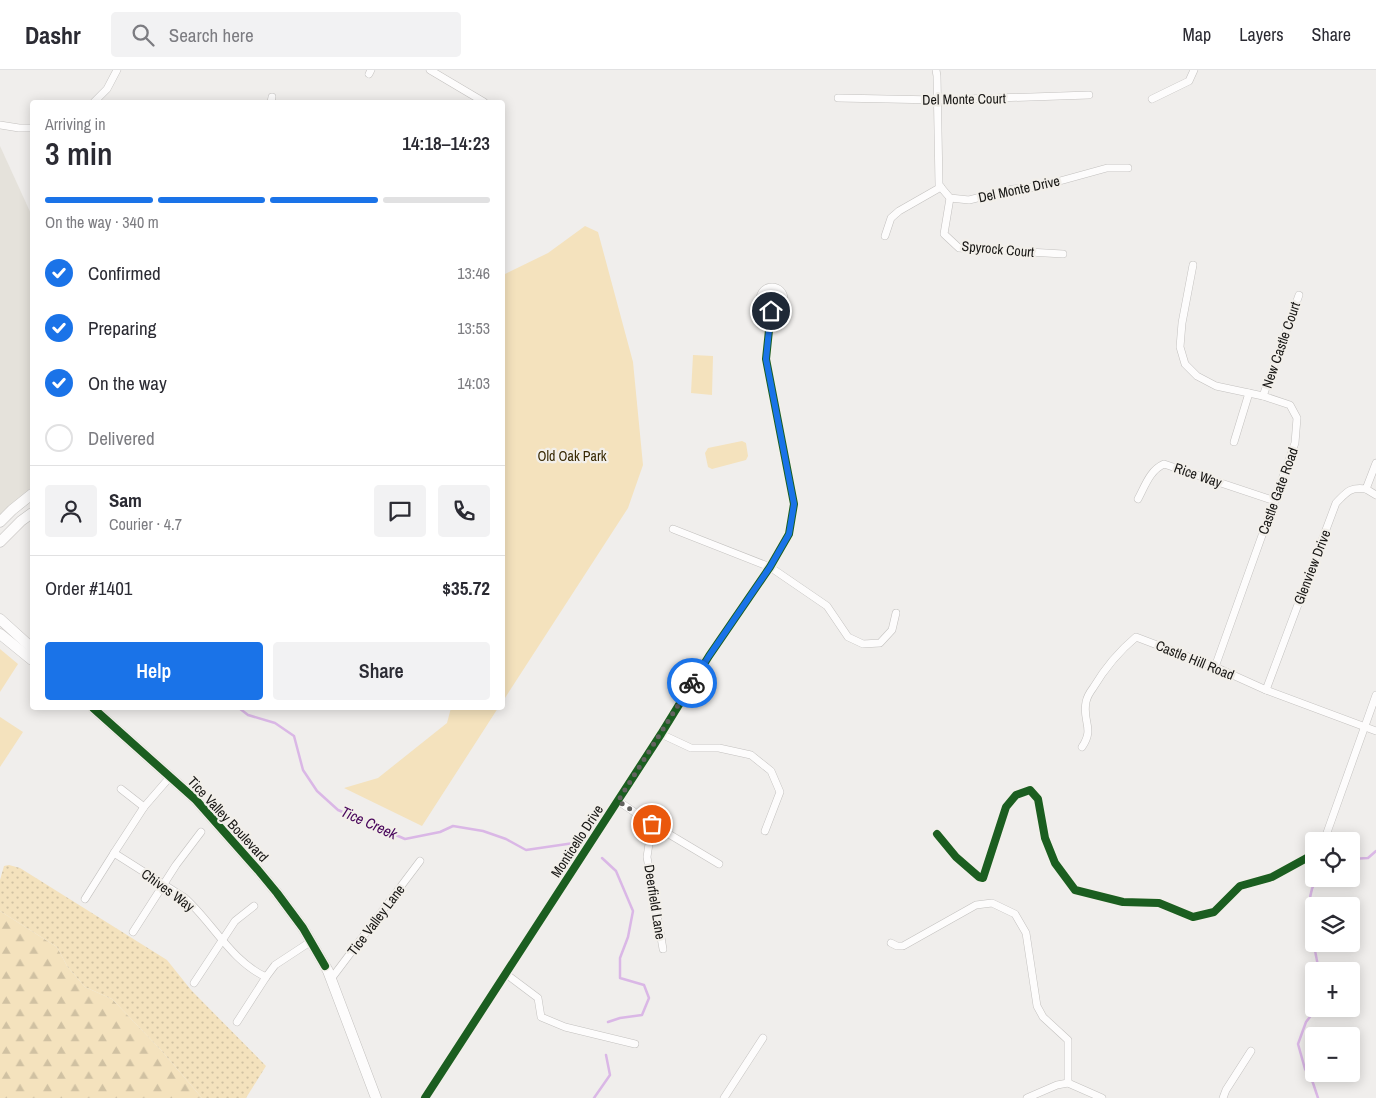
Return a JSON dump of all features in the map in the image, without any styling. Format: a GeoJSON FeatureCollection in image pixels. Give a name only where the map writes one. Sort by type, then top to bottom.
{"type":"FeatureCollection","features":[{"type":"Feature","properties":{"kind":"street"},"geometry":{"type":"LineString","coordinates":[[99,100],[114,78],[117,70]]}},
{"type":"Feature","properties":{"kind":"street"},"geometry":{"type":"LineString","coordinates":[[430,70],[481,100]]}},
{"type":"Feature","properties":{"kind":"street"},"geometry":{"type":"LineString","coordinates":[[936,70],[939,184],[950,198]]}},
{"type":"Feature","properties":{"kind":"street"},"geometry":{"type":"LineString","coordinates":[[1152,99],[1189,81],[1194,70]]}},
{"type":"Feature","properties":{"kind":"street","name":"Del Monte Court"},"geometry":{"type":"LineString","coordinates":[[838,98],[937,100],[1090,95]]}},
{"type":"Feature","properties":{"kind":"street"},"geometry":{"type":"LineString","coordinates":[[0,126],[30,128]]}},
{"type":"Feature","properties":{"kind":"street","name":"Del Monte Drive"},"geometry":{"type":"LineString","coordinates":[[950,198],[969,200],[1013,189],[1038,186],[1107,168],[1128,168]]}},
{"type":"Feature","properties":{"kind":"street"},"geometry":{"type":"LineString","coordinates":[[885,236],[891,218],[899,211],[941,187]]}},
{"type":"Feature","properties":{"kind":"street","name":"Spyrock Court"},"geometry":{"type":"LineString","coordinates":[[950,198],[944,234],[959,248],[1063,254]]}},
{"type":"Feature","properties":{"kind":"street","name":"Castle Gate Road"},"geometry":{"type":"LineString","coordinates":[[1193,265],[1182,323],[1180,348],[1185,364],[1197,376],[1216,386],[1264,396],[1290,405],[1297,418],[1296,443],[1215,667]]}},
{"type":"Feature","properties":{"kind":"street","name":"New Castle Court"},"geometry":{"type":"LineString","coordinates":[[1264,396],[1299,295]]}},
{"type":"Feature","properties":{"kind":"street","name":"Monticello Drive"},"geometry":{"type":"LineString","coordinates":[[425,1098],[662,734],[709,656],[770,567],[789,534],[794,504],[766,359],[771,311]]}},
{"type":"Feature","properties":{"kind":"street"},"geometry":{"type":"LineString","coordinates":[[1234,442],[1248,393]]}},
{"type":"Feature","properties":{"kind":"street"},"geometry":{"type":"LineString","coordinates":[[1376,463],[1366,489],[1376,495]]}},
{"type":"Feature","properties":{"kind":"street","name":"Rice Way"},"geometry":{"type":"LineString","coordinates":[[1138,499],[1149,476],[1157,467],[1164,464],[1275,501]]}},
{"type":"Feature","properties":{"kind":"street","name":"Glenview Drive"},"geometry":{"type":"LineString","coordinates":[[1266,690],[1336,503],[1349,490],[1366,489]]}},
{"type":"Feature","properties":{"kind":"street"},"geometry":{"type":"LineString","coordinates":[[0,522],[30,496]]}},
{"type":"Feature","properties":{"kind":"street"},"geometry":{"type":"LineString","coordinates":[[0,542],[30,514]]}},
{"type":"Feature","properties":{"kind":"street"},"geometry":{"type":"LineString","coordinates":[[673,528],[770,567],[827,606],[848,637],[863,644],[880,643],[892,630],[896,614]]}},
{"type":"Feature","properties":{"kind":"street"},"geometry":{"type":"LineString","coordinates":[[0,619],[30,646]]}},
{"type":"Feature","properties":{"kind":"street"},"geometry":{"type":"LineString","coordinates":[[0,634],[30,658]]}},
{"type":"Feature","properties":{"kind":"street","name":"Castle Hill Road"},"geometry":{"type":"LineString","coordinates":[[1082,747],[1089,734],[1086,717],[1087,698],[1112,660],[1136,637],[1215,667],[1266,690],[1376,731]]}},
{"type":"Feature","properties":{"kind":"street"},"geometry":{"type":"LineString","coordinates":[[1327,832],[1376,695]]}},
{"type":"Feature","properties":{"kind":"street","name":"Tice Valley Boulevard"},"geometry":{"type":"LineString","coordinates":[[95,710],[196,800],[258,870],[303,928],[331,978],[375,1098]]}},
{"type":"Feature","properties":{"kind":"street"},"geometry":{"type":"LineString","coordinates":[[662,734],[690,748],[720,748],[751,755],[771,771],[780,792],[766,831]]}},
{"type":"Feature","properties":{"kind":"street"},"geometry":{"type":"LineString","coordinates":[[85,899],[144,807],[170,776]]}},
{"type":"Feature","properties":{"kind":"street"},"geometry":{"type":"LineString","coordinates":[[121,789],[144,807]]}},
{"type":"Feature","properties":{"kind":"street"},"geometry":{"type":"LineString","coordinates":[[937,834],[956,857],[979,877],[983,878],[1006,807],[1016,795],[1030,790],[1038,799],[1045,838],[1055,863],[1075,890],[1123,902],[1159,903],[1193,917],[1214,912],[1240,886],[1272,877],[1305,859]]}},
{"type":"Feature","properties":{"kind":"street"},"geometry":{"type":"LineString","coordinates":[[618,801],[652,824],[719,864]]}},
{"type":"Feature","properties":{"kind":"street","name":"Deerfield Lane"},"geometry":{"type":"LineString","coordinates":[[652,824],[648,857],[663,950]]}},
{"type":"Feature","properties":{"kind":"street"},"geometry":{"type":"LineString","coordinates":[[133,932],[176,865],[201,832]]}},
{"type":"Feature","properties":{"kind":"street","name":"Chives Way"},"geometry":{"type":"LineString","coordinates":[[114,853],[164,884],[194,906],[241,960],[256,973],[266,978]]}},
{"type":"Feature","properties":{"kind":"street","name":"Tice Valley Lane"},"geometry":{"type":"LineString","coordinates":[[331,978],[420,861]]}},
{"type":"Feature","properties":{"kind":"street"},"geometry":{"type":"LineString","coordinates":[[891,943],[897,946],[904,946],[976,905],[992,903],[1015,914],[1026,933],[1037,1006],[1042,1017],[1068,1040],[1068,1083]]}},
{"type":"Feature","properties":{"kind":"street"},"geometry":{"type":"LineString","coordinates":[[194,983],[235,921],[254,906]]}},
{"type":"Feature","properties":{"kind":"street"},"geometry":{"type":"LineString","coordinates":[[237,1022],[275,965],[310,942]]}},
{"type":"Feature","properties":{"kind":"street"},"geometry":{"type":"LineString","coordinates":[[506,974],[538,998],[541,1017],[565,1027],[636,1044]]}},
{"type":"Feature","properties":{"kind":"street"},"geometry":{"type":"LineString","coordinates":[[724,1098],[763,1038]]}},
{"type":"Feature","properties":{"kind":"street"},"geometry":{"type":"LineString","coordinates":[[1223,1098],[1251,1050]]}},
{"type":"Feature","properties":{"kind":"street"},"geometry":{"type":"LineString","coordinates":[[1027,1098],[1057,1085],[1068,1083],[1102,1098]]}},
{"type":"Feature","properties":{"kind":"shaded area"},"geometry":{"type":"Polygon","coordinates":[[[0,146],[30,212],[30,494],[0,516],[0,146]]]}},
{"type":"Feature","properties":{"kind":"green space","name":"Old Oak Park"},"geometry":{"type":"Polygon","coordinates":[[[585,226],[598,232],[633,362],[643,465],[628,508],[505,698],[505,274],[548,253],[585,226]]]}},
{"type":"Feature","properties":{"kind":"green space"},"geometry":{"type":"Polygon","coordinates":[[[693,355],[713,356],[712,395],[691,393],[693,355]]]}},
{"type":"Feature","properties":{"kind":"green space"},"geometry":{"type":"Polygon","coordinates":[[[742,441],[746,443],[748,456],[746,460],[712,469],[708,467],[705,453],[708,448],[742,441]]]}},
{"type":"Feature","properties":{"kind":"green space"},"geometry":{"type":"Polygon","coordinates":[[[0,649],[18,664],[0,692],[0,649]]]}},
{"type":"Feature","properties":{"kind":"green space"},"geometry":{"type":"Polygon","coordinates":[[[450,710],[497,710],[422,826],[344,788],[378,778],[447,723],[450,710]]]}},
{"type":"Feature","properties":{"kind":"green space"},"geometry":{"type":"Polygon","coordinates":[[[0,717],[23,732],[0,767],[0,717]]]}},
{"type":"Feature","properties":{"kind":"green space"},"geometry":{"type":"Polygon","coordinates":[[[9,865],[20,868],[167,960],[191,990],[266,1066],[246,1098],[202,1098],[161,1050],[112,999],[85,987],[67,966],[57,947],[0,911],[0,880],[4,866],[9,865]]]}},
{"type":"Feature","properties":{"kind":"green space"},"geometry":{"type":"Polygon","coordinates":[[[0,911],[57,947],[67,966],[85,987],[112,999],[161,1050],[202,1098],[0,1098],[0,911]]]}},
{"type":"Feature","properties":{"kind":"waterway","name":"Tice Creek"},"geometry":{"type":"LineString","coordinates":[[242,710],[248,715],[275,723],[294,736],[303,770],[317,791],[338,810],[405,839],[440,832],[453,826],[483,831],[506,839],[526,850],[574,843]]}},
{"type":"Feature","properties":{"kind":"waterway","name":"Tice Creek"},"geometry":{"type":"LineString","coordinates":[[1360,858],[1368,858],[1376,851]]}},
{"type":"Feature","properties":{"kind":"waterway","name":"Tice Creek"},"geometry":{"type":"LineString","coordinates":[[602,858],[616,871],[633,911],[628,937],[620,958],[620,978],[644,985],[649,998],[642,1015],[608,1022]]}},
{"type":"Feature","properties":{"kind":"waterway","name":"Tice Creek"},"geometry":{"type":"LineString","coordinates":[[1313,887],[1310,898],[1311,930],[1317,962]]}},
{"type":"Feature","properties":{"kind":"waterway","name":"Tice Creek"},"geometry":{"type":"LineString","coordinates":[[1310,1017],[1306,1022],[1298,1044],[1305,1069],[1313,1083],[1318,1098]]}},
{"type":"Feature","properties":{"kind":"waterway","name":"Tice Creek"},"geometry":{"type":"LineString","coordinates":[[594,1098],[610,1075],[606,1055]]}},
{"type":"Feature","properties":{"kind":"cycle path"},"geometry":{"type":"LineString","coordinates":[[425,1098],[661,734],[709,656],[770,567],[789,534],[794,504],[766,359],[771,311]]}},
{"type":"Feature","properties":{"kind":"cycle path"},"geometry":{"type":"LineString","coordinates":[[95,710],[196,800],[277,893],[303,928],[325,966]]}},
{"type":"Feature","properties":{"kind":"cycle path"},"geometry":{"type":"LineString","coordinates":[[937,834],[956,857],[979,877],[983,878],[1006,807],[1016,795],[1030,790],[1038,799],[1045,838],[1055,863],[1075,890],[1123,902],[1159,903],[1193,917],[1214,912],[1240,886],[1272,877],[1305,859]]}},
{"type":"Feature","properties":{"kind":"way so far"},"geometry":{"type":"LineString","coordinates":[[652,824],[618,801],[662,734],[692,683]]}},
{"type":"Feature","properties":{"kind":"route"},"geometry":{"type":"LineString","coordinates":[[692,683],[770,567],[789,534],[794,504],[766,359],[771,311]]}}]}
